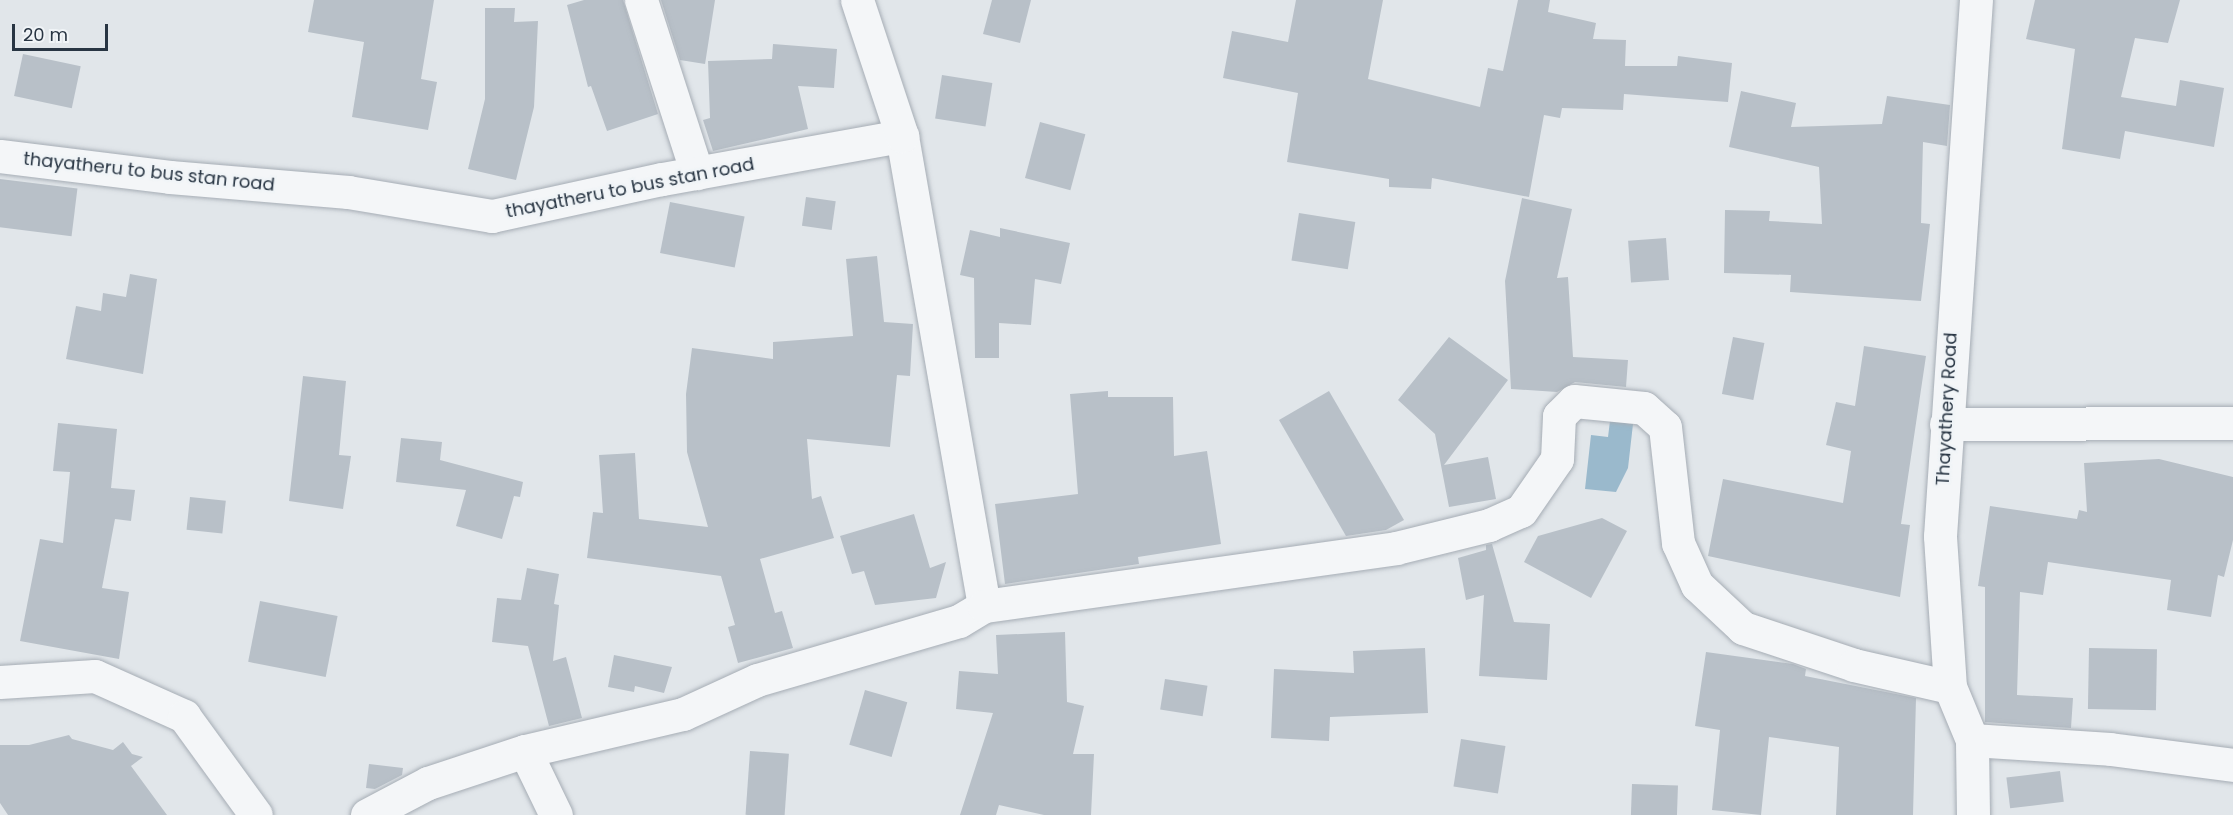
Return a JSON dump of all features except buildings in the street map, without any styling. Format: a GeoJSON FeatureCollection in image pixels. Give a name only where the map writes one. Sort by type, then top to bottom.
{"type":"FeatureCollection","features":[{"type":"Feature","properties":{"kind":"street"},"geometry":{"type":"LineString","coordinates":[[641,0],[697,173]]}},
{"type":"Feature","properties":{"kind":"street"},"geometry":{"type":"LineString","coordinates":[[857,0],[902,136],[984,606]]}},
{"type":"Feature","properties":{"kind":"street","name":"Thayathery Road"},"geometry":{"type":"LineString","coordinates":[[1973,815],[1972,740],[1950,687],[1940,536],[1976,0]]}},
{"type":"Feature","properties":{"kind":"street","name":"thayatheru to bus stan road"},"geometry":{"type":"LineString","coordinates":[[0,156],[170,177],[348,192],[492,216],[697,173],[902,136]]}},
{"type":"Feature","properties":{"kind":"street"},"geometry":{"type":"LineString","coordinates":[[367,815],[428,783],[525,751],[682,714],[757,680],[959,621],[984,606],[1396,548],[1489,525],[1521,511],[1557,459],[1559,416],[1574,401],[1587,400],[1644,408],[1665,427],[1678,543],[1697,585],[1743,628],[1854,665],[1950,687]]}},
{"type":"Feature","properties":{"kind":"street"},"geometry":{"type":"LineString","coordinates":[[1946,424],[2233,423]]}},
{"type":"Feature","properties":{"kind":"street"},"geometry":{"type":"LineString","coordinates":[[0,682],[95,676],[184,716],[256,815]]}},
{"type":"Feature","properties":{"kind":"street"},"geometry":{"type":"LineString","coordinates":[[1972,740],[2110,750],[2233,765]]}},
{"type":"Feature","properties":{"kind":"street"},"geometry":{"type":"LineString","coordinates":[[525,751],[556,815]]}},
{"type":"Feature","properties":{"kind":"water"},"geometry":{"type":"Polygon","coordinates":[[[1610,421],[1633,424],[1628,468],[1616,492],[1585,489],[1591,435],[1608,437],[1610,421]]]}}]}
